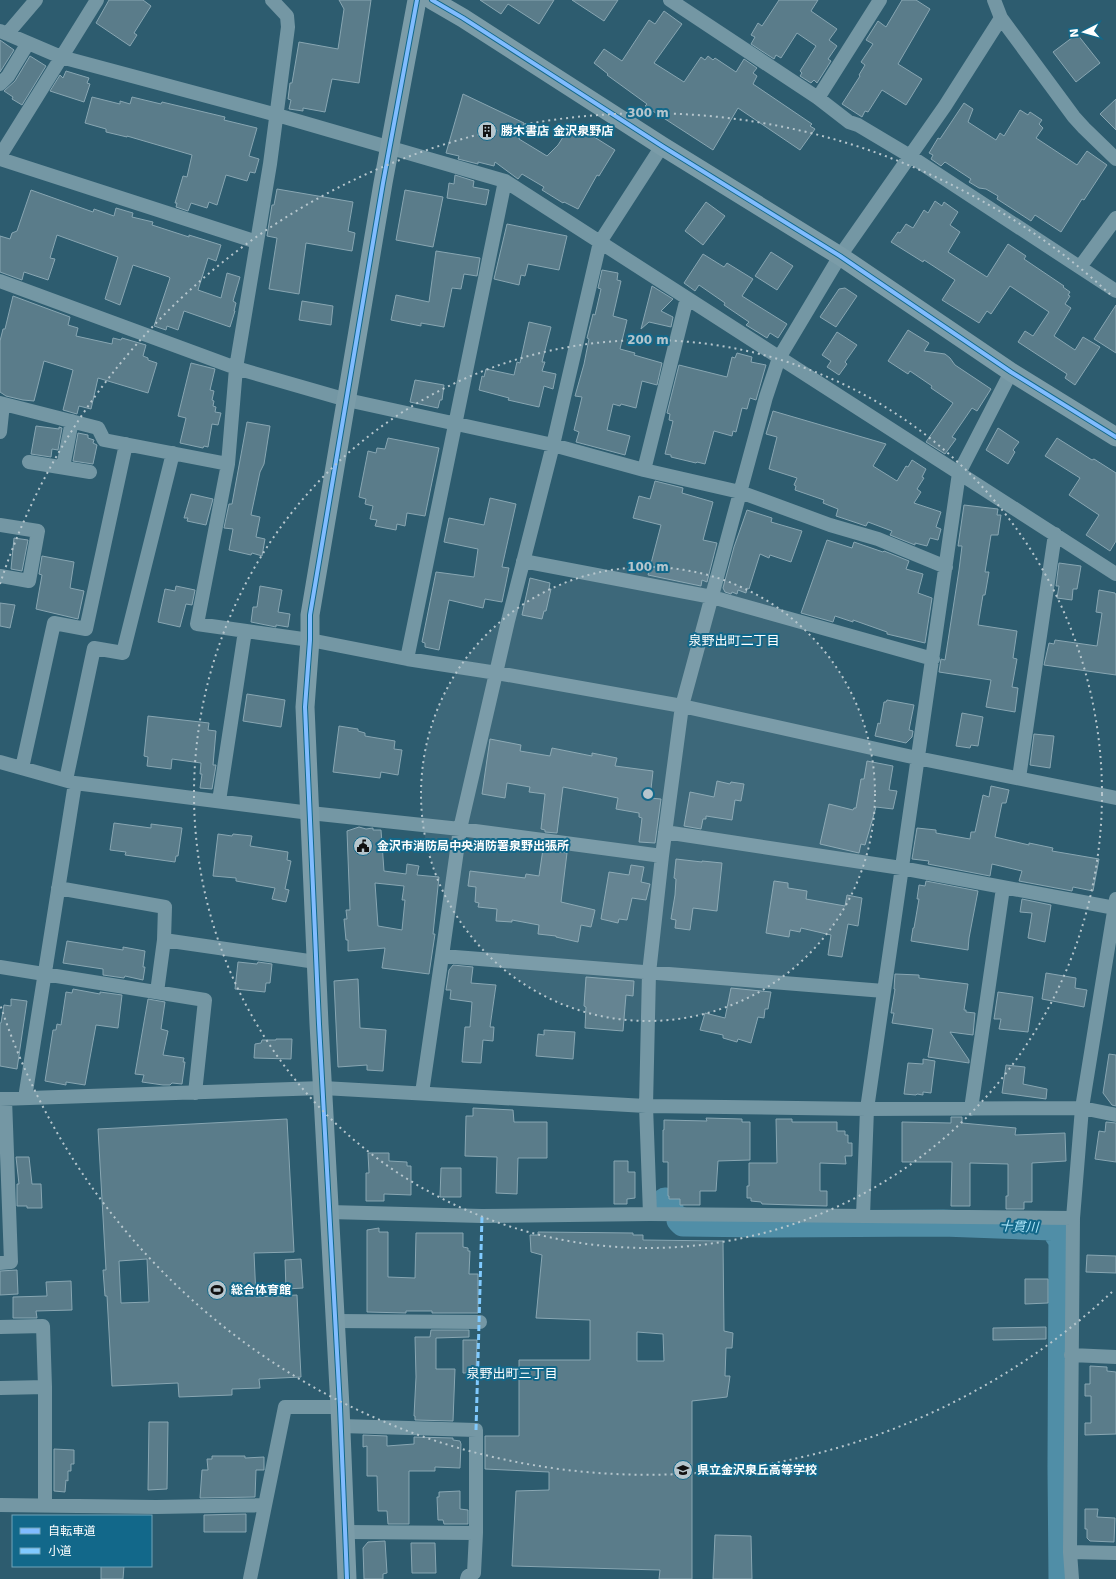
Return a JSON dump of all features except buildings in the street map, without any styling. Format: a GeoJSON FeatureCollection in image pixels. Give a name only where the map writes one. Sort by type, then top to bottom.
{"type":"FeatureCollection","features":[{"type":"Feature","properties":{"kind":"street"},"geometry":{"type":"LineString","coordinates":[[36,0],[3,33],[61,57],[277,115],[505,181],[1116,574]]}},
{"type":"Feature","properties":{"kind":"street"},"geometry":{"type":"LineString","coordinates":[[0,156],[97,0]]}},
{"type":"Feature","properties":{"kind":"street"},"geometry":{"type":"LineString","coordinates":[[272,0],[287,16],[288,27],[277,115],[236,368],[228,464],[197,624],[310,640],[407,659],[497,673],[682,706],[917,758],[1116,798]]}},
{"type":"Feature","properties":{"kind":"street"},"geometry":{"type":"LineString","coordinates":[[347,1579],[341,1426],[316,962],[305,707],[310,640],[310,615],[389,148],[417,0]]}},
{"type":"Feature","properties":{"kind":"street"},"geometry":{"type":"LineString","coordinates":[[432,0],[463,18],[662,146],[840,256],[1011,372],[1116,437]]}},
{"type":"Feature","properties":{"kind":"street"},"geometry":{"type":"LineString","coordinates":[[670,0],[818,98],[849,122],[858,125],[910,156],[1116,291]]}},
{"type":"Feature","properties":{"kind":"street"},"geometry":{"type":"LineString","coordinates":[[818,98],[880,0]]}},
{"type":"Feature","properties":{"kind":"street"},"geometry":{"type":"LineString","coordinates":[[994,0],[1001,18],[1074,117],[1116,159]]}},
{"type":"Feature","properties":{"kind":"street"},"geometry":{"type":"LineString","coordinates":[[650,1214],[646,1106],[649,973],[662,856],[682,706],[766,397],[780,358],[840,256],[945,106],[1001,18]]}},
{"type":"Feature","properties":{"kind":"street"},"geometry":{"type":"LineString","coordinates":[[0,84],[8,76],[28,43]]}},
{"type":"Feature","properties":{"kind":"street"},"geometry":{"type":"LineString","coordinates":[[422,1093],[460,829],[508,621],[553,445],[600,242],[662,146]]}},
{"type":"Feature","properties":{"kind":"street"},"geometry":{"type":"LineString","coordinates":[[0,159],[256,242]]}},
{"type":"Feature","properties":{"kind":"street"},"geometry":{"type":"LineString","coordinates":[[407,659],[505,181]]}},
{"type":"Feature","properties":{"kind":"street"},"geometry":{"type":"LineString","coordinates":[[1080,267],[1116,218]]}},
{"type":"Feature","properties":{"kind":"street"},"geometry":{"type":"LineString","coordinates":[[0,281],[236,368],[347,400],[553,445],[644,470],[740,492],[830,525],[878,539],[946,567]]}},
{"type":"Feature","properties":{"kind":"street"},"geometry":{"type":"LineString","coordinates":[[644,470],[687,298]]}},
{"type":"Feature","properties":{"kind":"street"},"geometry":{"type":"LineString","coordinates":[[863,1216],[867,1109],[959,473],[1011,372]]}},
{"type":"Feature","properties":{"kind":"street"},"geometry":{"type":"LineString","coordinates":[[0,432],[2,404],[98,428],[104,440],[228,464]]}},
{"type":"Feature","properties":{"kind":"street"},"geometry":{"type":"LineString","coordinates":[[63,467],[72,421]]}},
{"type":"Feature","properties":{"kind":"street"},"geometry":{"type":"LineString","coordinates":[[25,1098],[58,888],[70,782],[94,648],[86,629],[126,444]]}},
{"type":"Feature","properties":{"kind":"street"},"geometry":{"type":"LineString","coordinates":[[94,648],[123,653],[173,453]]}},
{"type":"Feature","properties":{"kind":"street"},"geometry":{"type":"LineString","coordinates":[[28,462],[90,472]]}},
{"type":"Feature","properties":{"kind":"street"},"geometry":{"type":"LineString","coordinates":[[0,525],[38,530],[29,581],[0,576]]}},
{"type":"Feature","properties":{"kind":"street"},"geometry":{"type":"LineString","coordinates":[[1019,778],[1055,534]]}},
{"type":"Feature","properties":{"kind":"street"},"geometry":{"type":"LineString","coordinates":[[523,561],[712,597],[933,659]]}},
{"type":"Feature","properties":{"kind":"street"},"geometry":{"type":"LineString","coordinates":[[22,768],[54,623],[86,629]]}},
{"type":"Feature","properties":{"kind":"street"},"geometry":{"type":"LineString","coordinates":[[219,801],[245,631]]}},
{"type":"Feature","properties":{"kind":"street"},"geometry":{"type":"LineString","coordinates":[[0,762],[70,782],[310,813],[460,829],[662,856]]}},
{"type":"Feature","properties":{"kind":"street"},"geometry":{"type":"LineString","coordinates":[[665,832],[901,868],[1003,888],[1115,903],[1082,1108],[1073,1218],[1070,1552],[1072,1579]]}},
{"type":"Feature","properties":{"kind":"street"},"geometry":{"type":"LineString","coordinates":[[58,888],[165,907],[164,940],[157,992]]}},
{"type":"Feature","properties":{"kind":"street"},"geometry":{"type":"LineString","coordinates":[[971,1109],[1003,888]]}},
{"type":"Feature","properties":{"kind":"street"},"geometry":{"type":"LineString","coordinates":[[164,940],[316,962]]}},
{"type":"Feature","properties":{"kind":"street"},"geometry":{"type":"LineString","coordinates":[[442,956],[884,991]]}},
{"type":"Feature","properties":{"kind":"street"},"geometry":{"type":"LineString","coordinates":[[0,967],[45,973],[204,1000],[195,1093]]}},
{"type":"Feature","properties":{"kind":"street"},"geometry":{"type":"LineString","coordinates":[[0,1263],[11,1262],[2,1099],[323,1088],[646,1106],[867,1109],[1082,1108],[1116,1115]]}},
{"type":"Feature","properties":{"kind":"street"},"geometry":{"type":"LineString","coordinates":[[329,1212],[482,1216],[650,1214],[1073,1218]]}},
{"type":"Feature","properties":{"kind":"street"},"geometry":{"type":"LineString","coordinates":[[335,1321],[480,1322]]}},
{"type":"Feature","properties":{"kind":"street"},"geometry":{"type":"LineString","coordinates":[[0,1327],[43,1326],[45,1387],[44,1505]]}},
{"type":"Feature","properties":{"kind":"street"},"geometry":{"type":"LineString","coordinates":[[1071,1355],[1116,1357]]}},
{"type":"Feature","properties":{"kind":"street"},"geometry":{"type":"LineString","coordinates":[[0,1388],[45,1387]]}},
{"type":"Feature","properties":{"kind":"street"},"geometry":{"type":"LineString","coordinates":[[250,1579],[285,1406],[340,1407]]}},
{"type":"Feature","properties":{"kind":"street"},"geometry":{"type":"LineString","coordinates":[[341,1426],[476,1430],[476,1533],[474,1573],[468,1576],[467,1579]]}},
{"type":"Feature","properties":{"kind":"street"},"geometry":{"type":"LineString","coordinates":[[0,1505],[156,1507],[265,1505]]}},
{"type":"Feature","properties":{"kind":"street"},"geometry":{"type":"LineString","coordinates":[[345,1532],[476,1533]]}},
{"type":"Feature","properties":{"kind":"street"},"geometry":{"type":"LineString","coordinates":[[1070,1552],[1116,1553]]}},
{"type":"Feature","properties":{"kind":"waterway","name":"十貫川"},"geometry":{"type":"LineString","coordinates":[[665,1201],[670,1207]]}},
{"type":"Feature","properties":{"kind":"waterway","name":"十貫川"},"geometry":{"type":"LineString","coordinates":[[680,1220],[683,1223],[943,1223],[1053,1227],[1062,1241],[1062,1579]]}},
{"type":"Feature","properties":{"kind":"marked path"},"geometry":{"type":"LineString","coordinates":[[476,1430],[482,1216]]}},
{"type":"Feature","properties":{"kind":"cycle path"},"geometry":{"type":"LineString","coordinates":[[347,1579],[340,1407],[319,1024],[305,707],[310,640],[310,615],[383,183],[417,0]]}},
{"type":"Feature","properties":{"kind":"cycle path"},"geometry":{"type":"LineString","coordinates":[[432,0],[463,18],[662,146],[840,256],[1011,372],[1116,437]]}},
{"type":"Feature","properties":{"kind":"place","name":"勝木書店 金沢泉野店"},"geometry":{"type":"Point","coordinates":[487,131]}},
{"type":"Feature","properties":{"kind":"place","name":"金沢市消防局中央消防署泉野出張所"},"geometry":{"type":"Point","coordinates":[363,846]}},
{"type":"Feature","properties":{"kind":"place","name":"総合体育館"},"geometry":{"type":"Point","coordinates":[217,1290]}},
{"type":"Feature","properties":{"kind":"place","name":"県立金沢泉丘高等学校"},"geometry":{"type":"Point","coordinates":[683,1470]}},
{"type":"Feature","properties":{"kind":"district","name":"泉野出町二丁目"},"geometry":{"type":"Point","coordinates":[734,640]}},
{"type":"Feature","properties":{"kind":"district","name":"泉野出町三丁目"},"geometry":{"type":"Point","coordinates":[512,1373]}}]}
